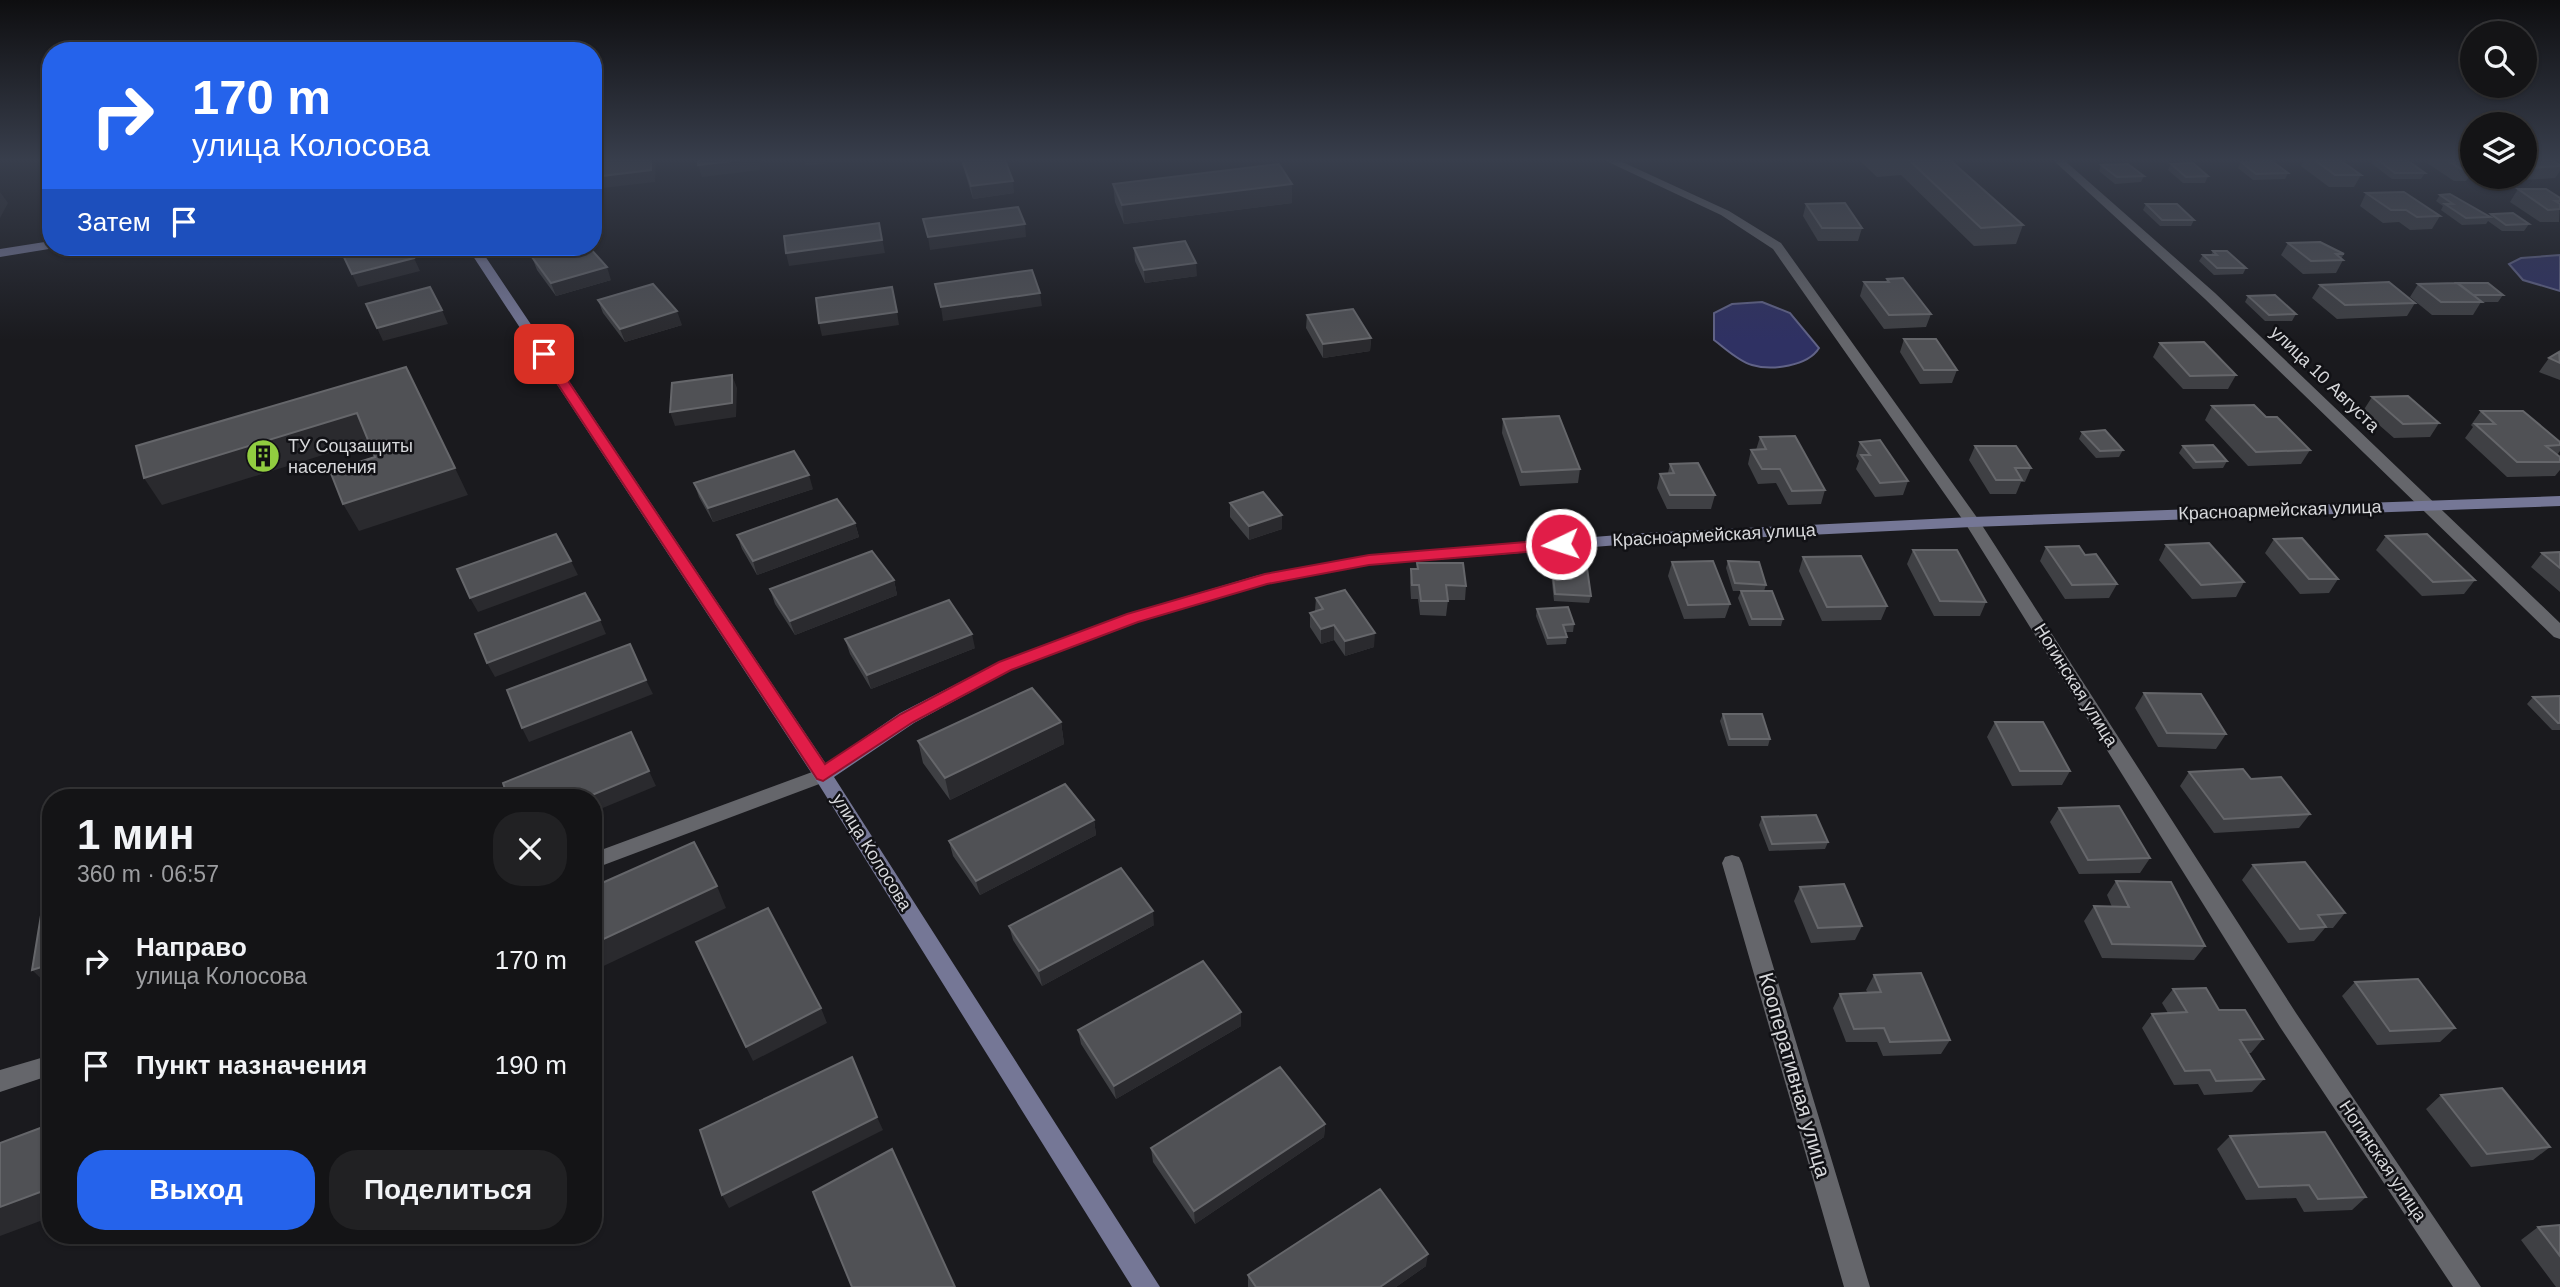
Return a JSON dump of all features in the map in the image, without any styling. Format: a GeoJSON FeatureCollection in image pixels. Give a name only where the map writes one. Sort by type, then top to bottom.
{"type":"FeatureCollection","features":[{"type":"Feature","properties":{"kind":"main road"},"geometry":{"type":"LineString","coordinates":[[0,253],[42,246]]}},
{"type":"Feature","properties":{"kind":"main road","name":"улица Колосова"},"geometry":{"type":"LineString","coordinates":[[479,256],[823,775],[1147,1287]]}},
{"type":"Feature","properties":{"kind":"main road","name":"Красноармейская улица"},"geometry":{"type":"LineString","coordinates":[[823,775],[907,718],[1005,666],[1133,618],[1265,579],[1369,560],[1506,548],[1972,522],[2560,501]]}},
{"type":"Feature","properties":{"kind":"street","name":"Ногинская улица"},"geometry":{"type":"LineString","coordinates":[[1736,220],[1777,246],[1972,522],[2288,1020],[2468,1287]]}},
{"type":"Feature","properties":{"kind":"street","name":"улица 10 Августа"},"geometry":{"type":"LineString","coordinates":[[2125,220],[2210,296],[2560,633]]}},
{"type":"Feature","properties":{"kind":"street","name":"Красноармейская улица"},"geometry":{"type":"LineString","coordinates":[[602,858],[823,775]]}},
{"type":"Feature","properties":{"kind":"street","name":"Кооперативная улица"},"geometry":{"type":"LineString","coordinates":[[1732,863],[1857,1287]]}},
{"type":"Feature","properties":{"kind":"street"},"geometry":{"type":"LineString","coordinates":[[0,1081],[42,1068]]}},
{"type":"Feature","properties":{"kind":"shaded area"},"geometry":{"type":"Polygon","coordinates":[[[2560,255],[2560,291],[2523,280],[2509,264],[2521,258],[2560,255]]]}},
{"type":"Feature","properties":{"kind":"shaded area"},"geometry":{"type":"Polygon","coordinates":[[[1762,302],[1790,313],[1819,348],[1814,354],[1789,366],[1760,367],[1742,361],[1714,340],[1714,313],[1732,304],[1762,302]]]}},
{"type":"Feature","properties":{"kind":"building"},"geometry":{"type":"Polygon","coordinates":[[[923,220],[1023,220],[1025,224],[928,237],[923,220]]]}},
{"type":"Feature","properties":{"kind":"building"},"geometry":{"type":"Polygon","coordinates":[[[1817,220],[1857,220],[1862,228],[1822,228],[1817,220]]]}},
{"type":"Feature","properties":{"kind":"building"},"geometry":{"type":"Polygon","coordinates":[[[1973,220],[2017,220],[2023,225],[1981,228],[1973,220]]]}},
{"type":"Feature","properties":{"kind":"building"},"geometry":{"type":"Polygon","coordinates":[[[2499,220],[2523,220],[2529,224],[2506,225],[2499,220]]]}},
{"type":"Feature","properties":{"kind":"building"},"geometry":{"type":"Polygon","coordinates":[[[879,223],[882,240],[786,253],[784,236],[879,223]]]}},
{"type":"Feature","properties":{"kind":"building"},"geometry":{"type":"Polygon","coordinates":[[[1185,241],[1196,263],[1144,270],[1134,248],[1185,241]]]}},
{"type":"Feature","properties":{"kind":"building"},"geometry":{"type":"Polygon","coordinates":[[[2320,242],[2344,254],[2336,254],[2343,260],[2311,261],[2288,243],[2320,242]]]}},
{"type":"Feature","properties":{"kind":"building"},"geometry":{"type":"Polygon","coordinates":[[[2213,251],[2227,251],[2246,268],[2217,268],[2203,255],[2217,255],[2213,251]]]}},
{"type":"Feature","properties":{"kind":"building"},"geometry":{"type":"Polygon","coordinates":[[[343,256],[414,258],[352,274],[343,256]]]}},
{"type":"Feature","properties":{"kind":"building"},"geometry":{"type":"Polygon","coordinates":[[[597,256],[607,267],[551,283],[532,257],[597,256]]]}},
{"type":"Feature","properties":{"kind":"building"},"geometry":{"type":"Polygon","coordinates":[[[1032,270],[1040,293],[941,307],[935,284],[1032,270]]]}},
{"type":"Feature","properties":{"kind":"building"},"geometry":{"type":"Polygon","coordinates":[[[1903,278],[1931,314],[1889,315],[1864,282],[1889,282],[1887,279],[1903,278]]]}},
{"type":"Feature","properties":{"kind":"building"},"geometry":{"type":"Polygon","coordinates":[[[2389,282],[2415,303],[2345,305],[2320,285],[2389,282]]]}},
{"type":"Feature","properties":{"kind":"building"},"geometry":{"type":"Polygon","coordinates":[[[2457,283],[2488,283],[2503,295],[2473,295],[2457,283]]]}},
{"type":"Feature","properties":{"kind":"building"},"geometry":{"type":"Polygon","coordinates":[[[2458,283],[2482,302],[2441,302],[2418,284],[2458,283]]]}},
{"type":"Feature","properties":{"kind":"building"},"geometry":{"type":"Polygon","coordinates":[[[653,284],[677,311],[620,329],[598,300],[653,284]]]}},
{"type":"Feature","properties":{"kind":"building"},"geometry":{"type":"Polygon","coordinates":[[[430,287],[442,310],[377,328],[366,304],[430,287]]]}},
{"type":"Feature","properties":{"kind":"building"},"geometry":{"type":"Polygon","coordinates":[[[892,287],[897,312],[819,323],[816,298],[892,287]]]}},
{"type":"Feature","properties":{"kind":"building"},"geometry":{"type":"Polygon","coordinates":[[[2275,295],[2296,314],[2269,315],[2248,296],[2275,295]]]}},
{"type":"Feature","properties":{"kind":"building"},"geometry":{"type":"Polygon","coordinates":[[[1353,309],[1371,338],[1323,344],[1307,315],[1353,309]]]}},
{"type":"Feature","properties":{"kind":"building"},"geometry":{"type":"Polygon","coordinates":[[[1904,339],[1936,339],[1957,370],[1924,370],[1904,339]]]}},
{"type":"Feature","properties":{"kind":"building"},"geometry":{"type":"Polygon","coordinates":[[[2204,342],[2236,375],[2190,376],[2160,343],[2204,342]]]}},
{"type":"Feature","properties":{"kind":"building"},"geometry":{"type":"Polygon","coordinates":[[[2559,352],[2560,363],[2549,358],[2559,352]]]}},
{"type":"Feature","properties":{"kind":"building"},"geometry":{"type":"Polygon","coordinates":[[[406,367],[455,468],[343,504],[330,471],[375,457],[357,413],[144,478],[136,446],[406,367]]]}},
{"type":"Feature","properties":{"kind":"building"},"geometry":{"type":"Polygon","coordinates":[[[732,375],[732,403],[670,412],[672,383],[732,375]]]}},
{"type":"Feature","properties":{"kind":"building"},"geometry":{"type":"Polygon","coordinates":[[[2408,396],[2439,423],[2403,424],[2372,397],[2408,396]]]}},
{"type":"Feature","properties":{"kind":"building"},"geometry":{"type":"Polygon","coordinates":[[[2254,405],[2266,417],[2277,417],[2310,450],[2256,452],[2212,406],[2254,405]]]}},
{"type":"Feature","properties":{"kind":"building"},"geometry":{"type":"Polygon","coordinates":[[[2481,411],[2523,411],[2560,442],[2560,445],[2546,446],[2560,457],[2560,462],[2517,462],[2475,424],[2495,424],[2481,411]]]}},
{"type":"Feature","properties":{"kind":"building"},"geometry":{"type":"Polygon","coordinates":[[[1559,416],[1580,469],[1522,472],[1503,419],[1559,416]]]}},
{"type":"Feature","properties":{"kind":"building"},"geometry":{"type":"Polygon","coordinates":[[[2105,430],[2123,450],[2100,451],[2082,432],[2105,430]]]}},
{"type":"Feature","properties":{"kind":"building"},"geometry":{"type":"Polygon","coordinates":[[[1795,436],[1825,490],[1792,491],[1780,469],[1762,469],[1751,450],[1766,449],[1760,437],[1795,436]]]}},
{"type":"Feature","properties":{"kind":"building"},"geometry":{"type":"Polygon","coordinates":[[[1880,440],[1908,481],[1880,483],[1861,455],[1870,455],[1860,442],[1880,440]]]}},
{"type":"Feature","properties":{"kind":"building"},"geometry":{"type":"Polygon","coordinates":[[[2213,445],[2227,461],[2196,462],[2183,446],[2213,445]]]}},
{"type":"Feature","properties":{"kind":"building"},"geometry":{"type":"Polygon","coordinates":[[[1975,446],[2016,446],[2031,468],[2015,468],[2022,480],[1996,480],[1975,446]]]}},
{"type":"Feature","properties":{"kind":"building"},"geometry":{"type":"Polygon","coordinates":[[[794,451],[809,475],[708,508],[694,483],[794,451]]]}},
{"type":"Feature","properties":{"kind":"building"},"geometry":{"type":"Polygon","coordinates":[[[1698,463],[1715,495],[1670,495],[1660,474],[1674,473],[1670,464],[1698,463]]]}},
{"type":"Feature","properties":{"kind":"building"},"geometry":{"type":"Polygon","coordinates":[[[1263,492],[1282,515],[1249,526],[1230,503],[1263,492]]]}},
{"type":"Feature","properties":{"kind":"building"},"geometry":{"type":"Polygon","coordinates":[[[837,499],[855,523],[753,561],[737,535],[837,499]]]}},
{"type":"Feature","properties":{"kind":"building"},"geometry":{"type":"Polygon","coordinates":[[[556,534],[571,561],[470,598],[457,569],[556,534]]]}},
{"type":"Feature","properties":{"kind":"building"},"geometry":{"type":"Polygon","coordinates":[[[2427,534],[2475,580],[2433,582],[2386,536],[2427,534]]]}},
{"type":"Feature","properties":{"kind":"building"},"geometry":{"type":"Polygon","coordinates":[[[2302,538],[2338,579],[2309,579],[2274,539],[2302,538]]]}},
{"type":"Feature","properties":{"kind":"building"},"geometry":{"type":"Polygon","coordinates":[[[2209,543],[2244,582],[2201,585],[2166,545],[2209,543]]]}},
{"type":"Feature","properties":{"kind":"building"},"geometry":{"type":"Polygon","coordinates":[[[2079,546],[2085,555],[2096,554],[2117,584],[2072,585],[2046,547],[2079,546]]]}},
{"type":"Feature","properties":{"kind":"building"},"geometry":{"type":"Polygon","coordinates":[[[1913,550],[1957,550],[1986,602],[1940,601],[1913,550]]]}},
{"type":"Feature","properties":{"kind":"building"},"geometry":{"type":"Polygon","coordinates":[[[872,551],[894,580],[790,621],[770,589],[872,551]]]}},
{"type":"Feature","properties":{"kind":"building"},"geometry":{"type":"Polygon","coordinates":[[[2560,552],[2560,568],[2542,553],[2560,552]]]}},
{"type":"Feature","properties":{"kind":"building"},"geometry":{"type":"Polygon","coordinates":[[[1861,556],[1887,606],[1827,607],[1803,557],[1861,556]]]}},
{"type":"Feature","properties":{"kind":"building"},"geometry":{"type":"Polygon","coordinates":[[[1713,561],[1730,604],[1688,605],[1672,562],[1713,561]]]}},
{"type":"Feature","properties":{"kind":"building"},"geometry":{"type":"Polygon","coordinates":[[[1728,561],[1759,562],[1766,585],[1735,583],[1728,561]]]}},
{"type":"Feature","properties":{"kind":"building"},"geometry":{"type":"Polygon","coordinates":[[[1417,563],[1463,563],[1466,586],[1446,585],[1448,601],[1421,601],[1419,585],[1412,585],[1411,569],[1418,569],[1417,563]]]}},
{"type":"Feature","properties":{"kind":"building"},"geometry":{"type":"Polygon","coordinates":[[[1552,567],[1587,568],[1591,596],[1555,594],[1552,567]]]}},
{"type":"Feature","properties":{"kind":"building"},"geometry":{"type":"Polygon","coordinates":[[[1345,590],[1375,633],[1345,641],[1334,625],[1321,629],[1310,613],[1323,609],[1316,598],[1345,590]]]}},
{"type":"Feature","properties":{"kind":"building"},"geometry":{"type":"Polygon","coordinates":[[[1741,591],[1772,591],[1783,619],[1752,619],[1741,591]]]}},
{"type":"Feature","properties":{"kind":"building"},"geometry":{"type":"Polygon","coordinates":[[[585,593],[600,620],[487,663],[475,634],[585,593]]]}},
{"type":"Feature","properties":{"kind":"building"},"geometry":{"type":"Polygon","coordinates":[[[949,600],[972,634],[867,675],[845,639],[949,600]]]}},
{"type":"Feature","properties":{"kind":"building"},"geometry":{"type":"Polygon","coordinates":[[[1568,607],[1574,624],[1563,625],[1567,637],[1548,638],[1537,609],[1568,607]]]}},
{"type":"Feature","properties":{"kind":"building"},"geometry":{"type":"Polygon","coordinates":[[[630,644],[646,680],[522,728],[507,690],[630,644]]]}},
{"type":"Feature","properties":{"kind":"building"},"geometry":{"type":"Polygon","coordinates":[[[1032,688],[1061,722],[945,778],[918,741],[1032,688]]]}},
{"type":"Feature","properties":{"kind":"building"},"geometry":{"type":"Polygon","coordinates":[[[2144,693],[2201,694],[2226,734],[2167,733],[2144,693]]]}},
{"type":"Feature","properties":{"kind":"building"},"geometry":{"type":"Polygon","coordinates":[[[2560,696],[2560,723],[2558,723],[2533,697],[2560,696]]]}},
{"type":"Feature","properties":{"kind":"building"},"geometry":{"type":"Polygon","coordinates":[[[1723,714],[1762,714],[1770,739],[1730,739],[1723,714]]]}},
{"type":"Feature","properties":{"kind":"building"},"geometry":{"type":"Polygon","coordinates":[[[1995,722],[2043,722],[2070,771],[2020,771],[1995,722]]]}},
{"type":"Feature","properties":{"kind":"building"},"geometry":{"type":"Polygon","coordinates":[[[631,732],[649,771],[602,791],[505,789],[503,783],[631,732]]]}},
{"type":"Feature","properties":{"kind":"building"},"geometry":{"type":"Polygon","coordinates":[[[2243,769],[2251,779],[2281,777],[2310,814],[2224,819],[2189,772],[2243,769]]]}},
{"type":"Feature","properties":{"kind":"building"},"geometry":{"type":"Polygon","coordinates":[[[1065,784],[1094,820],[976,881],[949,841],[1065,784]]]}},
{"type":"Feature","properties":{"kind":"building"},"geometry":{"type":"Polygon","coordinates":[[[2119,806],[2150,858],[2088,860],[2059,808],[2119,806]]]}},
{"type":"Feature","properties":{"kind":"building"},"geometry":{"type":"Polygon","coordinates":[[[1816,815],[1828,842],[1772,844],[1762,817],[1816,815]]]}},
{"type":"Feature","properties":{"kind":"building"},"geometry":{"type":"Polygon","coordinates":[[[694,842],[717,886],[602,940],[602,883],[694,842]]]}},
{"type":"Feature","properties":{"kind":"building"},"geometry":{"type":"Polygon","coordinates":[[[2305,862],[2345,913],[2318,915],[2326,927],[2300,929],[2253,865],[2305,862]]]}},
{"type":"Feature","properties":{"kind":"building"},"geometry":{"type":"Polygon","coordinates":[[[1121,868],[1153,911],[1039,971],[1009,926],[1121,868]]]}},
{"type":"Feature","properties":{"kind":"building"},"geometry":{"type":"Polygon","coordinates":[[[2116,881],[2171,882],[2205,946],[2112,944],[2094,906],[2129,907],[2116,881]]]}},
{"type":"Feature","properties":{"kind":"building"},"geometry":{"type":"Polygon","coordinates":[[[1844,884],[1862,926],[1818,928],[1800,887],[1844,884]]]}},
{"type":"Feature","properties":{"kind":"building"},"geometry":{"type":"Polygon","coordinates":[[[768,908],[821,1008],[746,1047],[696,942],[768,908]]]}},
{"type":"Feature","properties":{"kind":"building"},"geometry":{"type":"Polygon","coordinates":[[[42,909],[42,967],[32,970],[42,909]]]}},
{"type":"Feature","properties":{"kind":"building"},"geometry":{"type":"Polygon","coordinates":[[[1203,961],[1241,1012],[1114,1086],[1078,1030],[1203,961]]]}},
{"type":"Feature","properties":{"kind":"building"},"geometry":{"type":"Polygon","coordinates":[[[1921,973],[1950,1040],[1890,1042],[1884,1028],[1854,1029],[1840,994],[1881,992],[1874,975],[1921,973]]]}},
{"type":"Feature","properties":{"kind":"building"},"geometry":{"type":"Polygon","coordinates":[[[2418,979],[2455,1028],[2390,1031],[2355,982],[2418,979]]]}},
{"type":"Feature","properties":{"kind":"building"},"geometry":{"type":"Polygon","coordinates":[[[2206,988],[2219,1010],[2245,1010],[2263,1039],[2240,1040],[2264,1079],[2216,1081],[2210,1070],[2185,1071],[2152,1014],[2187,1012],[2173,989],[2206,988]]]}},
{"type":"Feature","properties":{"kind":"building"},"geometry":{"type":"Polygon","coordinates":[[[852,1057],[877,1117],[722,1195],[700,1130],[852,1057]]]}},
{"type":"Feature","properties":{"kind":"building"},"geometry":{"type":"Polygon","coordinates":[[[1280,1067],[1325,1124],[1194,1211],[1151,1148],[1280,1067]]]}},
{"type":"Feature","properties":{"kind":"building"},"geometry":{"type":"Polygon","coordinates":[[[2502,1088],[2550,1147],[2487,1154],[2441,1095],[2502,1088]]]}},
{"type":"Feature","properties":{"kind":"building"},"geometry":{"type":"Polygon","coordinates":[[[42,1127],[42,1191],[0,1207],[0,1143],[42,1127]]]}},
{"type":"Feature","properties":{"kind":"building"},"geometry":{"type":"Polygon","coordinates":[[[2325,1132],[2366,1197],[2318,1199],[2309,1185],[2259,1187],[2230,1136],[2325,1132]]]}},
{"type":"Feature","properties":{"kind":"building"},"geometry":{"type":"Polygon","coordinates":[[[892,1149],[955,1287],[852,1287],[813,1192],[892,1149]]]}},
{"type":"Feature","properties":{"kind":"building"},"geometry":{"type":"Polygon","coordinates":[[[1380,1189],[1428,1254],[1380,1287],[1256,1287],[1248,1275],[1380,1189]]]}},
{"type":"Feature","properties":{"kind":"building"},"geometry":{"type":"Polygon","coordinates":[[[2560,1225],[2560,1256],[2538,1227],[2560,1225]]]}},
{"type":"Feature","properties":{"kind":"place","name":"ТУ Соцзащиты населения"},"geometry":{"type":"Point","coordinates":[263,456]}},
{"type":"Feature","properties":{"kind":"route"},"geometry":{"type":"LineString","coordinates":[[544,354],[823,775],[907,718],[1005,666],[1133,618],[1265,579],[1369,560],[1561,544]]}}]}
